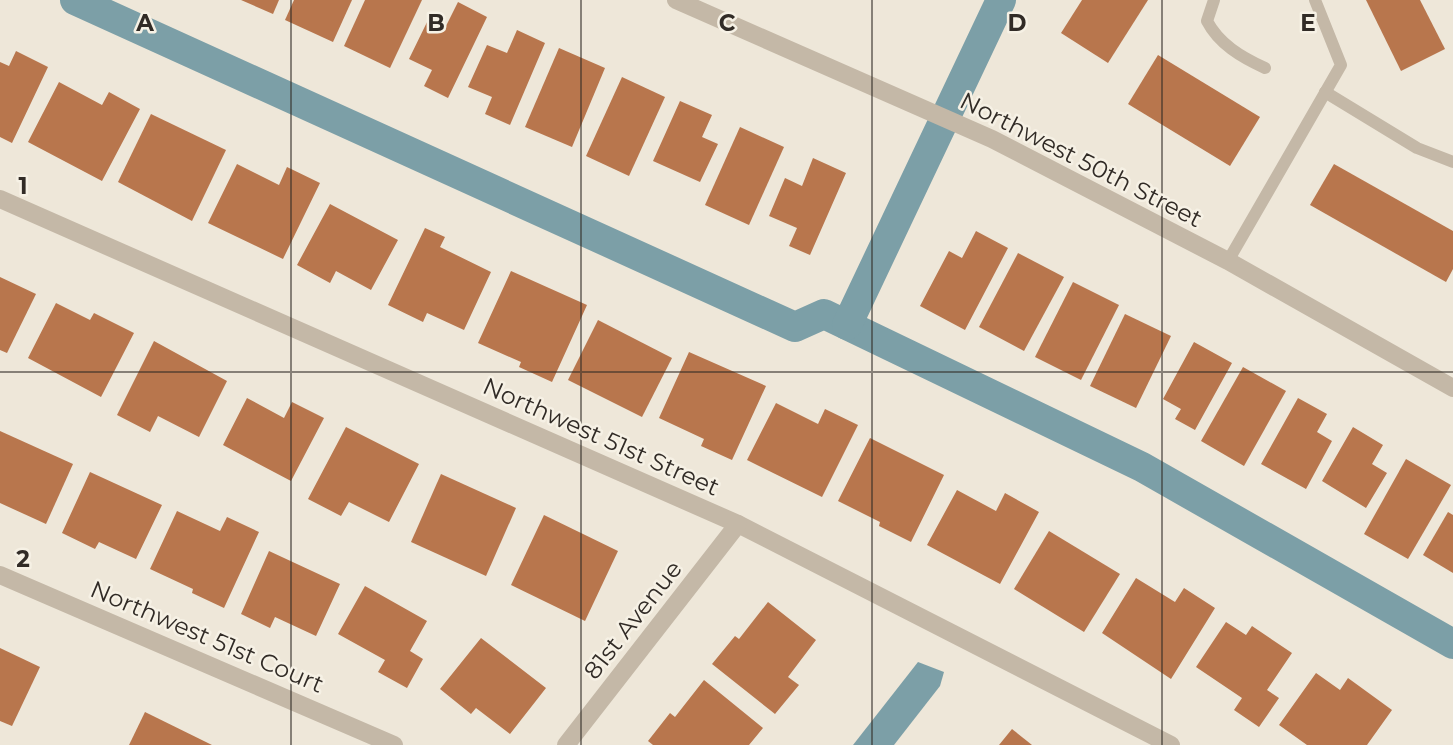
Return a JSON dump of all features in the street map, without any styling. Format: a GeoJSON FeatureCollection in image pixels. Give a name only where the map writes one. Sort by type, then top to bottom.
{"type":"FeatureCollection","features":[{"type":"Feature","properties":{"kind":"street","name":"Northwest 50th Street"},"geometry":{"type":"LineString","coordinates":[[676,0],[968,129],[1228,261],[1453,388]]}},
{"type":"Feature","properties":{"kind":"street","name":"Northwest 51st Street"},"geometry":{"type":"LineString","coordinates":[[0,199],[738,524],[1171,745]]}},
{"type":"Feature","properties":{"kind":"street","name":"81st Avenue"},"geometry":{"type":"LineString","coordinates":[[566,745],[738,524]]}},
{"type":"Feature","properties":{"kind":"street","name":"Northwest 51st Court"},"geometry":{"type":"LineString","coordinates":[[0,575],[394,745]]}},
{"type":"Feature","properties":{"kind":"lane"},"geometry":{"type":"LineString","coordinates":[[1214,0],[1207,21],[1213,32],[1245,58],[1265,68]]}},
{"type":"Feature","properties":{"kind":"lane"},"geometry":{"type":"LineString","coordinates":[[1228,261],[1341,65],[1315,0]]}},
{"type":"Feature","properties":{"kind":"lane"},"geometry":{"type":"LineString","coordinates":[[1325,92],[1417,148],[1453,162]]}},
{"type":"Feature","properties":{"kind":"water"},"geometry":{"type":"Polygon","coordinates":[[[918,662],[944,672],[940,686],[894,745],[853,745],[918,662]]]}},
{"type":"Feature","properties":{"kind":"building"},"geometry":{"type":"Polygon","coordinates":[[[241,0],[279,0],[273,14],[241,0]]]}},
{"type":"Feature","properties":{"kind":"building"},"geometry":{"type":"Polygon","coordinates":[[[294,0],[352,0],[333,42],[285,20],[294,0]]]}},
{"type":"Feature","properties":{"kind":"building"},"geometry":{"type":"Polygon","coordinates":[[[365,0],[422,0],[390,68],[344,46],[365,0]]]}},
{"type":"Feature","properties":{"kind":"building"},"geometry":{"type":"Polygon","coordinates":[[[1082,0],[1148,0],[1108,63],[1061,33],[1082,0]]]}},
{"type":"Feature","properties":{"kind":"building"},"geometry":{"type":"Polygon","coordinates":[[[1366,0],[1420,0],[1445,49],[1401,71],[1366,0]]]}},
{"type":"Feature","properties":{"kind":"building"},"geometry":{"type":"Polygon","coordinates":[[[458,2],[487,17],[448,98],[424,86],[432,70],[409,59],[429,18],[446,26],[458,2]]]}},
{"type":"Feature","properties":{"kind":"building"},"geometry":{"type":"Polygon","coordinates":[[[517,30],[545,43],[510,125],[485,114],[492,97],[468,87],[487,45],[507,53],[517,30]]]}},
{"type":"Feature","properties":{"kind":"building"},"geometry":{"type":"Polygon","coordinates":[[[559,48],[605,68],[572,147],[525,127],[559,48]]]}},
{"type":"Feature","properties":{"kind":"building"},"geometry":{"type":"Polygon","coordinates":[[[16,51],[48,67],[12,143],[0,137],[0,62],[9,66],[16,51]]]}},
{"type":"Feature","properties":{"kind":"building"},"geometry":{"type":"Polygon","coordinates":[[[1158,55],[1260,117],[1230,166],[1128,104],[1158,55]]]}},
{"type":"Feature","properties":{"kind":"building"},"geometry":{"type":"Polygon","coordinates":[[[622,77],[665,97],[629,176],[586,156],[622,77]]]}},
{"type":"Feature","properties":{"kind":"building"},"geometry":{"type":"Polygon","coordinates":[[[59,82],[102,105],[109,92],[140,109],[102,181],[28,142],[59,82]]]}},
{"type":"Feature","properties":{"kind":"building"},"geometry":{"type":"Polygon","coordinates":[[[680,101],[712,115],[702,137],[718,144],[700,182],[653,161],[680,101]]]}},
{"type":"Feature","properties":{"kind":"building"},"geometry":{"type":"Polygon","coordinates":[[[151,114],[226,150],[192,221],[118,182],[151,114]]]}},
{"type":"Feature","properties":{"kind":"building"},"geometry":{"type":"Polygon","coordinates":[[[740,127],[784,147],[749,225],[705,205],[740,127]]]}},
{"type":"Feature","properties":{"kind":"building"},"geometry":{"type":"Polygon","coordinates":[[[813,158],[846,173],[810,255],[789,246],[797,228],[769,216],[785,178],[802,186],[813,158]]]}},
{"type":"Feature","properties":{"kind":"building"},"geometry":{"type":"Polygon","coordinates":[[[237,164],[279,185],[287,167],[320,183],[283,259],[208,223],[237,164]]]}},
{"type":"Feature","properties":{"kind":"building"},"geometry":{"type":"Polygon","coordinates":[[[1334,164],[1453,231],[1453,269],[1446,282],[1310,205],[1334,164]]]}},
{"type":"Feature","properties":{"kind":"building"},"geometry":{"type":"Polygon","coordinates":[[[330,204],[398,240],[371,290],[336,271],[330,283],[297,265],[330,204]]]}},
{"type":"Feature","properties":{"kind":"building"},"geometry":{"type":"Polygon","coordinates":[[[425,228],[445,237],[440,247],[491,272],[464,330],[427,313],[423,322],[388,305],[425,228]]]}},
{"type":"Feature","properties":{"kind":"building"},"geometry":{"type":"Polygon","coordinates":[[[976,231],[1008,248],[965,330],[920,306],[949,251],[962,258],[976,231]]]}},
{"type":"Feature","properties":{"kind":"building"},"geometry":{"type":"Polygon","coordinates":[[[1018,253],[1064,277],[1024,351],[979,327],[1018,253]]]}},
{"type":"Feature","properties":{"kind":"building"},"geometry":{"type":"Polygon","coordinates":[[[511,271],[587,305],[552,382],[519,367],[521,362],[478,343],[511,271]]]}},
{"type":"Feature","properties":{"kind":"building"},"geometry":{"type":"Polygon","coordinates":[[[0,277],[36,294],[7,353],[0,350],[0,277]]]}},
{"type":"Feature","properties":{"kind":"building"},"geometry":{"type":"Polygon","coordinates":[[[1073,282],[1119,305],[1081,380],[1035,357],[1073,282]]]}},
{"type":"Feature","properties":{"kind":"building"},"geometry":{"type":"Polygon","coordinates":[[[56,303],[90,320],[94,313],[134,333],[101,397],[28,358],[56,303]]]}},
{"type":"Feature","properties":{"kind":"building"},"geometry":{"type":"Polygon","coordinates":[[[1125,314],[1171,336],[1136,408],[1090,386],[1125,314]]]}},
{"type":"Feature","properties":{"kind":"building"},"geometry":{"type":"Polygon","coordinates":[[[598,320],[672,358],[642,417],[568,380],[598,320]]]}},
{"type":"Feature","properties":{"kind":"building"},"geometry":{"type":"Polygon","coordinates":[[[154,341],[227,381],[199,437],[158,416],[150,432],[117,415],[154,341]]]}},
{"type":"Feature","properties":{"kind":"building"},"geometry":{"type":"Polygon","coordinates":[[[1194,342],[1232,363],[1195,430],[1175,419],[1181,409],[1163,399],[1194,342]]]}},
{"type":"Feature","properties":{"kind":"building"},"geometry":{"type":"Polygon","coordinates":[[[689,352],[766,386],[732,460],[701,446],[704,439],[659,418],[689,352]]]}},
{"type":"Feature","properties":{"kind":"building"},"geometry":{"type":"Polygon","coordinates":[[[1243,367],[1286,391],[1244,466],[1201,441],[1243,367]]]}},
{"type":"Feature","properties":{"kind":"building"},"geometry":{"type":"Polygon","coordinates":[[[247,398],[284,418],[292,402],[324,418],[291,481],[223,445],[247,398]]]}},
{"type":"Feature","properties":{"kind":"building"},"geometry":{"type":"Polygon","coordinates":[[[1298,398],[1327,414],[1317,432],[1332,441],[1306,489],[1261,464],[1298,398]]]}},
{"type":"Feature","properties":{"kind":"building"},"geometry":{"type":"Polygon","coordinates":[[[776,403],[818,424],[825,409],[858,425],[822,497],[747,460],[776,403]]]}},
{"type":"Feature","properties":{"kind":"building"},"geometry":{"type":"Polygon","coordinates":[[[346,427],[419,464],[389,522],[349,502],[341,516],[308,499],[346,427]]]}},
{"type":"Feature","properties":{"kind":"building"},"geometry":{"type":"Polygon","coordinates":[[[1353,427],[1383,445],[1372,464],[1387,473],[1366,508],[1322,481],[1353,427]]]}},
{"type":"Feature","properties":{"kind":"building"},"geometry":{"type":"Polygon","coordinates":[[[0,431],[73,464],[46,524],[0,503],[0,431]]]}},
{"type":"Feature","properties":{"kind":"building"},"geometry":{"type":"Polygon","coordinates":[[[870,438],[944,475],[911,542],[879,526],[880,522],[838,501],[870,438]]]}},
{"type":"Feature","properties":{"kind":"building"},"geometry":{"type":"Polygon","coordinates":[[[1406,459],[1451,485],[1408,559],[1364,534],[1406,459]]]}},
{"type":"Feature","properties":{"kind":"building"},"geometry":{"type":"Polygon","coordinates":[[[90,472],[162,505],[136,559],[99,542],[95,549],[62,533],[90,472]]]}},
{"type":"Feature","properties":{"kind":"building"},"geometry":{"type":"Polygon","coordinates":[[[441,474],[516,508],[486,576],[411,542],[441,474]]]}},
{"type":"Feature","properties":{"kind":"building"},"geometry":{"type":"Polygon","coordinates":[[[957,490],[996,511],[1005,493],[1039,512],[1000,584],[927,545],[957,490]]]}},
{"type":"Feature","properties":{"kind":"building"},"geometry":{"type":"Polygon","coordinates":[[[177,511],[220,531],[227,517],[259,532],[224,608],[192,593],[193,589],[150,569],[177,511]]]}},
{"type":"Feature","properties":{"kind":"building"},"geometry":{"type":"Polygon","coordinates":[[[1448,512],[1453,515],[1453,573],[1423,555],[1448,512]]]}},
{"type":"Feature","properties":{"kind":"building"},"geometry":{"type":"Polygon","coordinates":[[[544,515],[618,551],[585,621],[511,585],[544,515]]]}},
{"type":"Feature","properties":{"kind":"building"},"geometry":{"type":"Polygon","coordinates":[[[1049,531],[1120,574],[1084,632],[1014,589],[1049,531]]]}},
{"type":"Feature","properties":{"kind":"building"},"geometry":{"type":"Polygon","coordinates":[[[269,551],[340,584],[316,636],[275,617],[270,628],[241,614],[269,551]]]}},
{"type":"Feature","properties":{"kind":"building"},"geometry":{"type":"Polygon","coordinates":[[[1136,578],[1175,602],[1184,588],[1215,608],[1171,679],[1102,633],[1136,578]]]}},
{"type":"Feature","properties":{"kind":"building"},"geometry":{"type":"Polygon","coordinates":[[[365,586],[427,621],[410,651],[423,659],[407,688],[378,672],[385,660],[338,634],[365,586]]]}},
{"type":"Feature","properties":{"kind":"building"},"geometry":{"type":"Polygon","coordinates":[[[768,602],[816,640],[788,677],[799,685],[775,714],[712,664],[735,636],[739,639],[768,602]]]}},
{"type":"Feature","properties":{"kind":"building"},"geometry":{"type":"Polygon","coordinates":[[[1226,622],[1246,635],[1252,626],[1292,653],[1267,690],[1279,698],[1259,727],[1234,710],[1242,698],[1196,667],[1226,622]]]}},
{"type":"Feature","properties":{"kind":"building"},"geometry":{"type":"Polygon","coordinates":[[[481,638],[546,688],[510,734],[476,708],[471,714],[440,689],[481,638]]]}},
{"type":"Feature","properties":{"kind":"building"},"geometry":{"type":"Polygon","coordinates":[[[0,648],[40,667],[12,726],[0,721],[0,648]]]}},
{"type":"Feature","properties":{"kind":"building"},"geometry":{"type":"Polygon","coordinates":[[[1316,673],[1340,690],[1348,678],[1392,710],[1367,745],[1307,745],[1279,725],[1316,673]]]}},
{"type":"Feature","properties":{"kind":"building"},"geometry":{"type":"Polygon","coordinates":[[[704,680],[763,728],[749,745],[653,745],[648,741],[670,713],[675,717],[704,680]]]}},
{"type":"Feature","properties":{"kind":"building"},"geometry":{"type":"Polygon","coordinates":[[[145,712],[212,745],[129,745],[145,712]]]}},
{"type":"Feature","properties":{"kind":"building"},"geometry":{"type":"Polygon","coordinates":[[[1012,729],[1032,745],[999,745],[1012,729]]]}},
{"type":"Feature","properties":{"kind":"waterway"},"geometry":{"type":"LineString","coordinates":[[75,0],[795,327],[824,314],[1142,467],[1453,644]]}},
{"type":"Feature","properties":{"kind":"waterway"},"geometry":{"type":"LineString","coordinates":[[847,325],[1001,0]]}}]}
